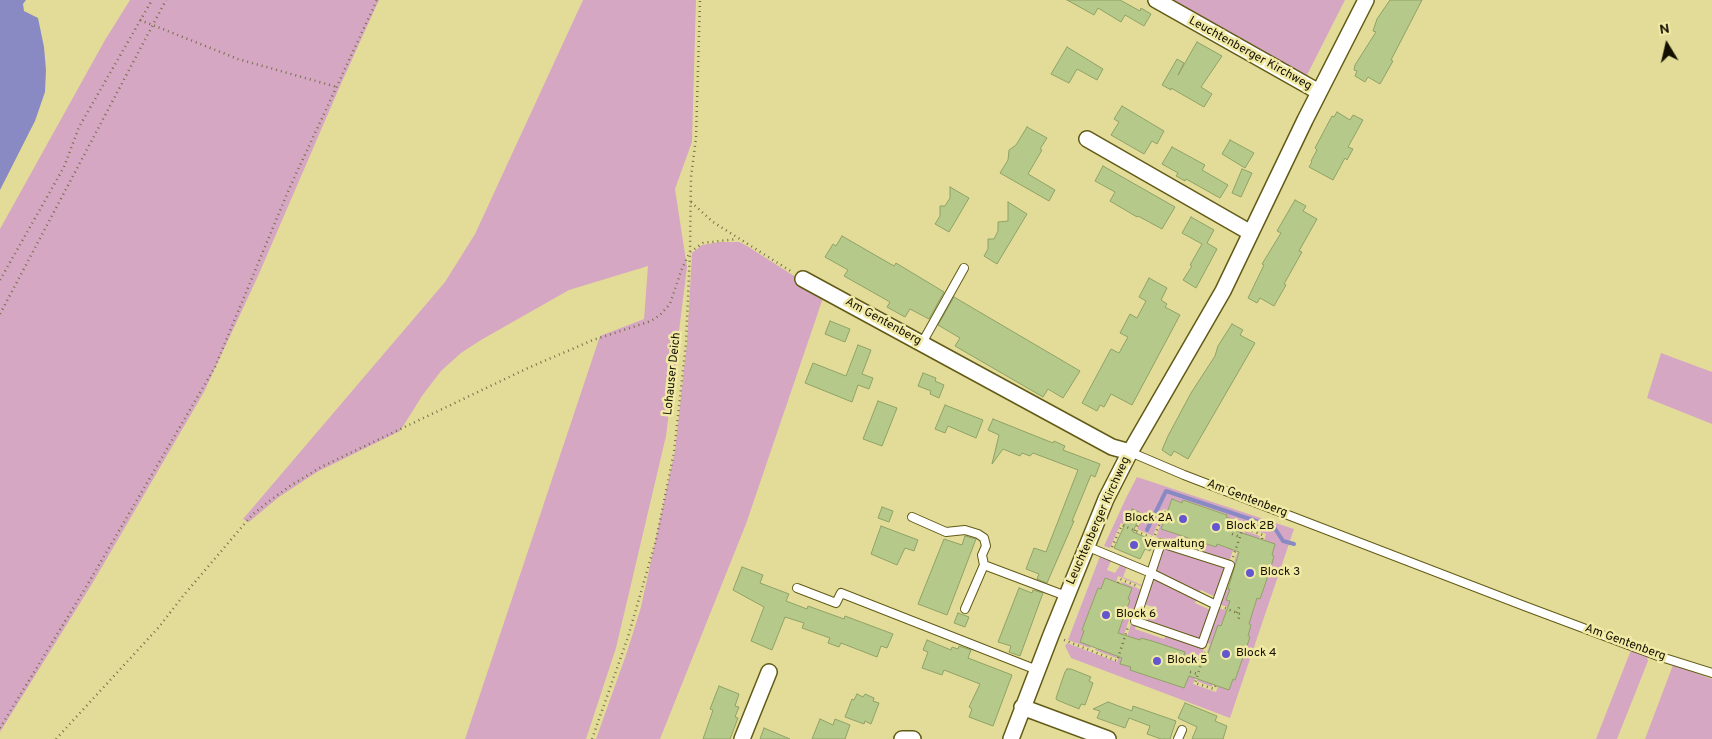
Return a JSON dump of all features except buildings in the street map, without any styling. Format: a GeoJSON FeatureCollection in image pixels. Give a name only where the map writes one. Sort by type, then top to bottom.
{"type":"FeatureCollection","features":[{"type":"Feature","properties":{"kind":"street","name":"Leuchtenberger Kirchweg"},"geometry":{"type":"LineString","coordinates":[[1156,0],[1319,92]]}},
{"type":"Feature","properties":{"kind":"street","name":"Leuchtenberger Kirchweg"},"geometry":{"type":"LineString","coordinates":[[1011,739],[1022,706],[1106,499],[1130,452],[1222,291],[1366,0]]}},
{"type":"Feature","properties":{"kind":"street"},"geometry":{"type":"LineString","coordinates":[[1087,139],[1251,233]]}},
{"type":"Feature","properties":{"kind":"street","name":"Am Gentenberg"},"geometry":{"type":"LineString","coordinates":[[803,279],[1112,447],[1130,452]]}},
{"type":"Feature","properties":{"kind":"street"},"geometry":{"type":"LineString","coordinates":[[742,739],[769,672]]}},
{"type":"Feature","properties":{"kind":"street"},"geometry":{"type":"LineString","coordinates":[[1022,706],[1108,739]]}},
{"type":"Feature","properties":{"kind":"street"},"geometry":{"type":"LineString","coordinates":[[902,739],[913,739]]}},
{"type":"Feature","properties":{"kind":"lane"},"geometry":{"type":"LineString","coordinates":[[922,343],[964,268]]}},
{"type":"Feature","properties":{"kind":"lane","name":"Am Gentenberg"},"geometry":{"type":"LineString","coordinates":[[1130,452],[1184,475],[1527,607],[1658,656],[1712,673]]}},
{"type":"Feature","properties":{"kind":"lane"},"geometry":{"type":"LineString","coordinates":[[912,517],[946,532],[965,530],[984,538],[986,546],[982,554],[984,565],[966,609]]}},
{"type":"Feature","properties":{"kind":"lane"},"geometry":{"type":"LineString","coordinates":[[1161,543],[1230,566],[1202,644],[1135,622],[1161,543]]}},
{"type":"Feature","properties":{"kind":"lane"},"geometry":{"type":"LineString","coordinates":[[1086,546],[1151,573],[1216,605]]}},
{"type":"Feature","properties":{"kind":"lane"},"geometry":{"type":"LineString","coordinates":[[984,565],[1066,596]]}},
{"type":"Feature","properties":{"kind":"lane"},"geometry":{"type":"LineString","coordinates":[[797,588],[836,602],[841,593],[1038,670]]}},
{"type":"Feature","properties":{"kind":"lane"},"geometry":{"type":"LineString","coordinates":[[1178,739],[1182,730]]}},
{"type":"Feature","properties":{"kind":"path"},"geometry":{"type":"LineString","coordinates":[[0,280],[64,167],[78,127],[152,0]]}},
{"type":"Feature","properties":{"kind":"path"},"geometry":{"type":"LineString","coordinates":[[0,314],[166,0]]}},
{"type":"Feature","properties":{"kind":"path"},"geometry":{"type":"LineString","coordinates":[[0,728],[81,595],[215,367],[289,189],[377,0]]}},
{"type":"Feature","properties":{"kind":"path","name":"Lohauser Deich"},"geometry":{"type":"LineString","coordinates":[[592,739],[628,637],[656,540],[674,452],[686,343],[691,177],[696,138],[700,0]]}},
{"type":"Feature","properties":{"kind":"path"},"geometry":{"type":"LineString","coordinates":[[140,20],[238,59],[336,87]]}},
{"type":"Feature","properties":{"kind":"path"},"geometry":{"type":"LineString","coordinates":[[691,202],[713,222],[737,239],[803,279]]}},
{"type":"Feature","properties":{"kind":"path"},"geometry":{"type":"LineString","coordinates":[[56,739],[159,627],[183,596],[252,516],[268,502],[321,467],[510,377],[593,340],[651,321],[660,315],[670,304],[690,252],[703,244],[737,239]]}},
{"type":"Feature","properties":{"kind":"path"},"geometry":{"type":"LineString","coordinates":[[1153,539],[1164,512],[1167,512]]}},
{"type":"Feature","properties":{"kind":"path"},"geometry":{"type":"LineString","coordinates":[[1135,531],[1142,516]]}},
{"type":"Feature","properties":{"kind":"path"},"geometry":{"type":"LineString","coordinates":[[1109,555],[1122,525],[1161,543]]}},
{"type":"Feature","properties":{"kind":"path"},"geometry":{"type":"LineString","coordinates":[[1230,566],[1243,528],[1263,535],[1262,540]]}},
{"type":"Feature","properties":{"kind":"path"},"geometry":{"type":"LineString","coordinates":[[1232,534],[1240,537]]}},
{"type":"Feature","properties":{"kind":"path"},"geometry":{"type":"LineString","coordinates":[[1118,583],[1120,579],[1145,590]]}},
{"type":"Feature","properties":{"kind":"path"},"geometry":{"type":"LineString","coordinates":[[1237,613],[1240,604]]}},
{"type":"Feature","properties":{"kind":"path"},"geometry":{"type":"LineString","coordinates":[[1216,605],[1240,614],[1238,620]]}},
{"type":"Feature","properties":{"kind":"path"},"geometry":{"type":"LineString","coordinates":[[1067,641],[1117,660],[1131,620],[1135,622]]}},
{"type":"Feature","properties":{"kind":"path"},"geometry":{"type":"LineString","coordinates":[[1202,644],[1207,646],[1195,683],[1214,689],[1216,685]]}},
{"type":"Feature","properties":{"kind":"path"},"geometry":{"type":"LineString","coordinates":[[1092,651],[1094,647]]}},
{"type":"Feature","properties":{"kind":"path"},"geometry":{"type":"LineString","coordinates":[[1190,672],[1198,674]]}},
{"type":"Feature","properties":{"kind":"shaded area"},"geometry":{"type":"Polygon","coordinates":[[[130,0],[379,0],[258,276],[204,392],[92,584],[0,732],[0,229],[105,40],[130,0]]]}},
{"type":"Feature","properties":{"kind":"shaded area"},"geometry":{"type":"Polygon","coordinates":[[[583,0],[696,0],[692,142],[675,189],[687,267],[666,436],[616,648],[586,739],[465,739],[600,336],[644,319],[648,266],[569,290],[481,340],[461,353],[441,371],[422,396],[400,431],[317,472],[279,497],[249,522],[243,519],[445,282],[475,234],[583,0]]]}},
{"type":"Feature","properties":{"kind":"shaded area"},"geometry":{"type":"Polygon","coordinates":[[[1154,0],[1345,0],[1307,75],[1298,78],[1154,0]]]}},
{"type":"Feature","properties":{"kind":"shaded area"},"geometry":{"type":"Polygon","coordinates":[[[720,242],[739,242],[747,246],[824,295],[746,524],[660,739],[596,739],[641,607],[675,451],[687,343],[692,253],[702,245],[720,242]]]}},
{"type":"Feature","properties":{"kind":"shaded area"},"geometry":{"type":"Polygon","coordinates":[[[1661,353],[1712,372],[1712,424],[1647,398],[1661,353]]]}},
{"type":"Feature","properties":{"kind":"shaded area"},"geometry":{"type":"Polygon","coordinates":[[[1137,477],[1294,529],[1230,718],[1071,658],[1065,646],[1067,643],[1117,662],[1121,652],[1124,653],[1120,664],[1131,667],[1130,670],[1173,684],[1174,682],[1185,686],[1189,674],[1196,676],[1193,684],[1216,692],[1218,686],[1233,679],[1235,680],[1250,637],[1248,636],[1251,625],[1241,621],[1243,605],[1254,609],[1257,598],[1260,599],[1274,556],[1272,555],[1275,544],[1264,541],[1266,534],[1243,527],[1240,534],[1233,532],[1237,521],[1226,517],[1226,514],[1184,500],[1182,503],[1172,499],[1168,510],[1163,509],[1153,536],[1137,529],[1144,515],[1131,509],[1129,513],[1139,518],[1134,528],[1121,523],[1110,548],[1104,546],[1137,477]]]}},
{"type":"Feature","properties":{"kind":"shaded area"},"geometry":{"type":"Polygon","coordinates":[[[1164,515],[1166,515],[1173,533],[1190,539],[1215,547],[1217,544],[1227,548],[1237,539],[1229,562],[1193,550],[1193,546],[1171,539],[1169,542],[1156,537],[1164,515]]]}},
{"type":"Feature","properties":{"kind":"shaded area"},"geometry":{"type":"Polygon","coordinates":[[[1245,531],[1260,536],[1259,539],[1248,535],[1241,545],[1227,588],[1230,589],[1226,600],[1237,604],[1235,610],[1219,604],[1245,531]]]}},
{"type":"Feature","properties":{"kind":"shaded area"},"geometry":{"type":"Polygon","coordinates":[[[1164,547],[1225,568],[1215,597],[1201,590],[1199,593],[1156,571],[1164,547]]]}},
{"type":"Feature","properties":{"kind":"shaded area"},"geometry":{"type":"Polygon","coordinates":[[[1100,556],[1111,561],[1107,570],[1115,573],[1120,565],[1127,567],[1123,577],[1144,586],[1118,576],[1116,582],[1105,578],[1101,589],[1098,588],[1082,630],[1085,631],[1091,646],[1090,648],[1068,640],[1100,556]]]}},
{"type":"Feature","properties":{"kind":"shaded area"},"geometry":{"type":"Polygon","coordinates":[[[1153,577],[1197,599],[1195,603],[1210,610],[1201,640],[1147,622],[1153,607],[1144,604],[1153,577]]]}},
{"type":"Feature","properties":{"kind":"shaded area"},"geometry":{"type":"Polygon","coordinates":[[[1122,582],[1142,590],[1133,617],[1130,617],[1116,658],[1095,650],[1114,642],[1130,600],[1128,599],[1132,588],[1121,584],[1122,582]]]}},
{"type":"Feature","properties":{"kind":"shaded area"},"geometry":{"type":"Polygon","coordinates":[[[1219,608],[1237,614],[1235,619],[1225,616],[1221,626],[1212,687],[1197,681],[1210,644],[1207,643],[1219,608]]]}},
{"type":"Feature","properties":{"kind":"shaded area"},"geometry":{"type":"Polygon","coordinates":[[[1131,624],[1136,625],[1135,629],[1164,639],[1166,635],[1204,648],[1197,672],[1184,655],[1184,652],[1141,638],[1124,647],[1131,624]]]}},
{"type":"Feature","properties":{"kind":"shaded area"},"geometry":{"type":"Polygon","coordinates":[[[1631,650],[1647,657],[1648,661],[1617,739],[1596,739],[1631,650]]]}},
{"type":"Feature","properties":{"kind":"shaded area"},"geometry":{"type":"Polygon","coordinates":[[[1673,665],[1712,679],[1712,739],[1645,739],[1673,665]]]}},
{"type":"Feature","properties":{"kind":"water"},"geometry":{"type":"Polygon","coordinates":[[[0,0],[26,0],[23,4],[24,11],[38,18],[44,47],[46,70],[45,92],[35,121],[0,190],[0,0]]]}},
{"type":"Feature","properties":{"kind":"waterway"},"geometry":{"type":"LineString","coordinates":[[1147,530],[1166,491],[1274,527],[1283,541],[1294,544]]}},
{"type":"Feature","properties":{"kind":"place","name":"Block 2A"},"geometry":{"type":"Point","coordinates":[1183,519]}},
{"type":"Feature","properties":{"kind":"place","name":"Block 2B"},"geometry":{"type":"Point","coordinates":[1216,527]}},
{"type":"Feature","properties":{"kind":"place","name":"Verwaltung"},"geometry":{"type":"Point","coordinates":[1134,545]}},
{"type":"Feature","properties":{"kind":"place","name":"Block 3"},"geometry":{"type":"Point","coordinates":[1250,573]}},
{"type":"Feature","properties":{"kind":"place","name":"Block 6"},"geometry":{"type":"Point","coordinates":[1106,615]}},
{"type":"Feature","properties":{"kind":"place","name":"Block 4"},"geometry":{"type":"Point","coordinates":[1226,654]}},
{"type":"Feature","properties":{"kind":"place","name":"Block 5"},"geometry":{"type":"Point","coordinates":[1157,661]}}]}
